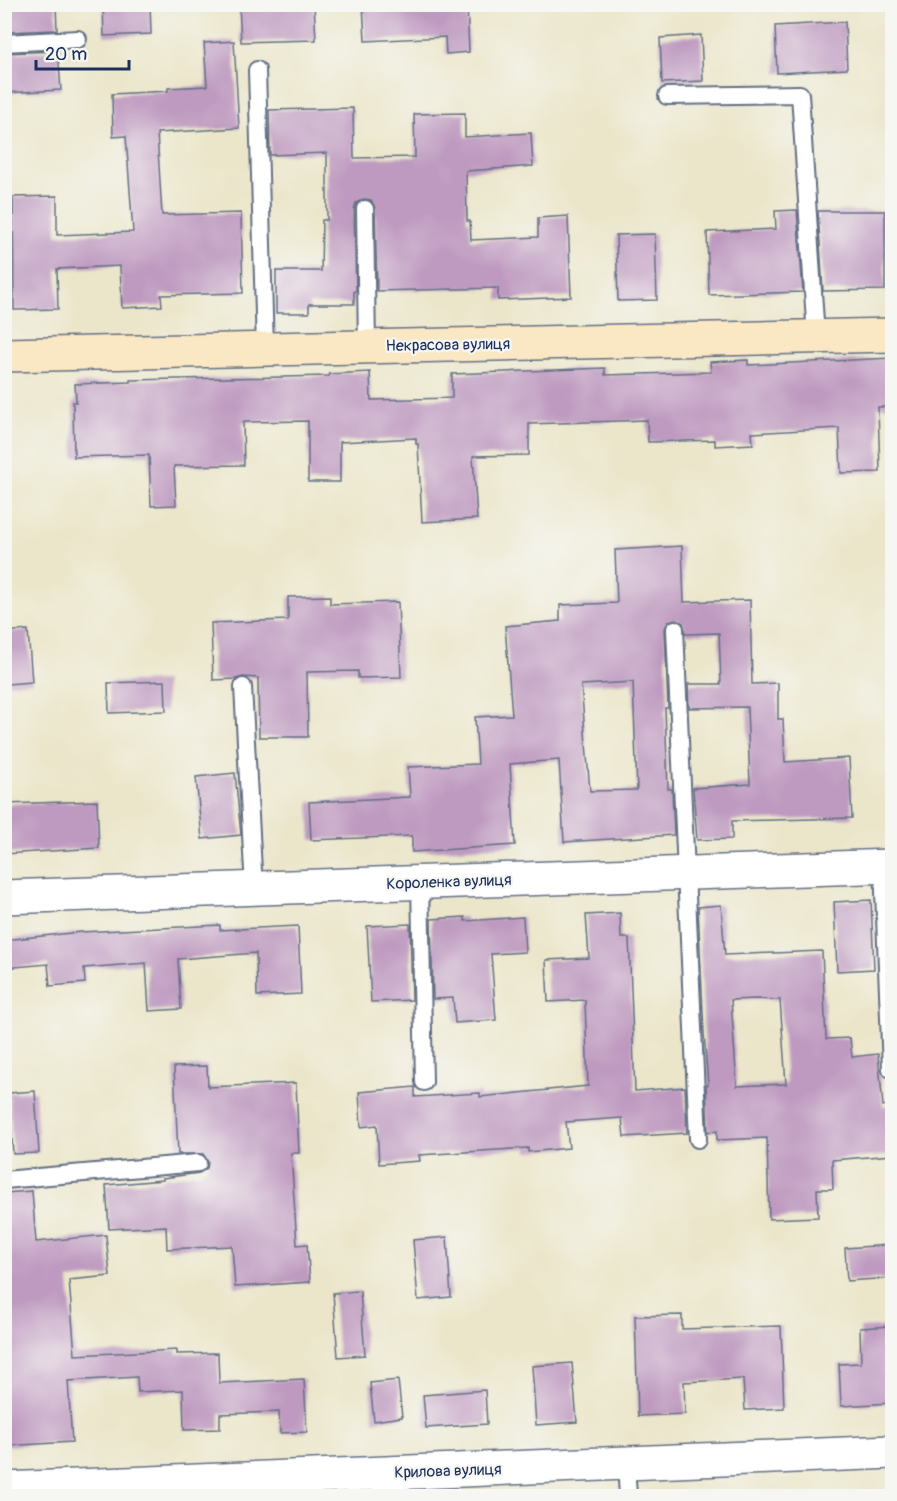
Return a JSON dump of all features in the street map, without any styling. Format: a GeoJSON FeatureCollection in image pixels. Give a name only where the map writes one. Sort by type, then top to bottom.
{"type":"FeatureCollection","features":[{"type":"Feature","properties":{"kind":"street","name":"Некрасова вулиця"},"geometry":{"type":"LineString","coordinates":[[4,356],[892,335]]}},
{"type":"Feature","properties":{"kind":"street","name":"Короленка вулиця"},"geometry":{"type":"LineString","coordinates":[[4,897],[888,866]]}},
{"type":"Feature","properties":{"kind":"street","name":"Крилова вулиця"},"geometry":{"type":"LineString","coordinates":[[4,1490],[187,1489],[626,1463],[892,1452]]}},
{"type":"Feature","properties":{"kind":"lane"},"geometry":{"type":"LineString","coordinates":[[4,43],[78,39]]}},
{"type":"Feature","properties":{"kind":"lane"},"geometry":{"type":"LineString","coordinates":[[257,70],[265,350]]}},
{"type":"Feature","properties":{"kind":"lane"},"geometry":{"type":"LineString","coordinates":[[667,96],[800,94],[816,337]]}},
{"type":"Feature","properties":{"kind":"lane"},"geometry":{"type":"LineString","coordinates":[[365,209],[368,347]]}},
{"type":"Feature","properties":{"kind":"lane"},"geometry":{"type":"LineString","coordinates":[[675,630],[698,1139]]}},
{"type":"Feature","properties":{"kind":"lane"},"geometry":{"type":"LineString","coordinates":[[243,687],[254,889]]}},
{"type":"Feature","properties":{"kind":"lane"},"geometry":{"type":"LineString","coordinates":[[888,866],[891,1069]]}},
{"type":"Feature","properties":{"kind":"lane"},"geometry":{"type":"LineString","coordinates":[[420,883],[424,1082]]}},
{"type":"Feature","properties":{"kind":"lane"},"geometry":{"type":"LineString","coordinates":[[4,1180],[198,1163]]}},
{"type":"Feature","properties":{"kind":"lane"},"geometry":{"type":"LineString","coordinates":[[626,1463],[628,1497]]}},
{"type":"Feature","properties":{"kind":"building"},"geometry":{"type":"Polygon","coordinates":[[[4,4],[56,4],[57,30],[4,32],[4,4]]]}},
{"type":"Feature","properties":{"kind":"building"},"geometry":{"type":"Polygon","coordinates":[[[103,4],[150,4],[151,34],[104,36],[103,4]]]}},
{"type":"Feature","properties":{"kind":"building"},"geometry":{"type":"Polygon","coordinates":[[[239,4],[314,4],[316,40],[241,42],[239,4]]]}},
{"type":"Feature","properties":{"kind":"building"},"geometry":{"type":"Polygon","coordinates":[[[363,4],[467,4],[469,52],[446,54],[445,37],[365,41],[363,4]]]}},
{"type":"Feature","properties":{"kind":"building"},"geometry":{"type":"Polygon","coordinates":[[[845,22],[847,69],[777,73],[775,26],[845,22]]]}},
{"type":"Feature","properties":{"kind":"building"},"geometry":{"type":"Polygon","coordinates":[[[701,35],[703,81],[662,83],[660,38],[701,35]]]}},
{"type":"Feature","properties":{"kind":"building"},"geometry":{"type":"Polygon","coordinates":[[[234,41],[239,128],[157,133],[162,215],[241,213],[243,293],[161,295],[162,306],[122,308],[120,266],[57,269],[58,309],[14,310],[13,197],[57,196],[57,235],[133,232],[126,136],[113,137],[112,94],[207,86],[204,43],[234,41]]]}},
{"type":"Feature","properties":{"kind":"building"},"geometry":{"type":"Polygon","coordinates":[[[58,51],[61,90],[4,93],[4,53],[58,51]]]}},
{"type":"Feature","properties":{"kind":"building"},"geometry":{"type":"Polygon","coordinates":[[[353,108],[354,158],[415,157],[414,114],[465,113],[465,137],[531,133],[533,166],[466,171],[467,221],[470,221],[471,240],[538,237],[538,218],[568,216],[571,297],[498,300],[498,288],[377,291],[375,208],[371,200],[364,199],[356,203],[354,209],[356,291],[354,291],[354,304],[309,304],[309,313],[276,313],[276,271],[321,271],[322,220],[327,220],[327,153],[270,155],[269,110],[353,108]]]}},
{"type":"Feature","properties":{"kind":"building"},"geometry":{"type":"Polygon","coordinates":[[[797,210],[803,292],[709,295],[707,232],[776,229],[775,211],[797,210]]]}},
{"type":"Feature","properties":{"kind":"building"},"geometry":{"type":"Polygon","coordinates":[[[818,211],[885,211],[885,290],[823,291],[818,211]]]}},
{"type":"Feature","properties":{"kind":"building"},"geometry":{"type":"Polygon","coordinates":[[[655,234],[657,300],[618,301],[616,235],[655,234]]]}},
{"type":"Feature","properties":{"kind":"building"},"geometry":{"type":"Polygon","coordinates":[[[892,358],[892,407],[878,407],[880,472],[841,473],[839,428],[752,433],[753,444],[715,446],[715,440],[648,442],[647,420],[529,424],[529,455],[473,456],[477,519],[422,522],[416,438],[340,442],[340,482],[308,482],[308,421],[243,422],[244,465],[174,466],[176,505],[151,506],[149,455],[74,457],[75,384],[130,382],[130,380],[329,376],[329,374],[370,372],[371,400],[452,398],[452,374],[605,368],[605,375],[711,372],[710,362],[748,360],[748,365],[892,358]]]}},
{"type":"Feature","properties":{"kind":"building"},"geometry":{"type":"Polygon","coordinates":[[[682,546],[684,602],[750,600],[752,684],[778,683],[778,719],[783,719],[785,762],[849,758],[852,818],[732,821],[732,839],[697,840],[693,788],[750,784],[747,707],[689,708],[688,684],[721,684],[719,633],[686,634],[683,623],[675,619],[669,621],[665,629],[668,789],[672,789],[674,835],[564,842],[559,760],[510,764],[515,845],[412,852],[412,836],[311,840],[309,802],[410,797],[408,767],[478,764],[475,717],[512,715],[505,626],[560,621],[560,605],[617,603],[615,550],[682,546]],[[633,682],[581,685],[590,791],[637,790],[633,682]]]}},
{"type":"Feature","properties":{"kind":"building"},"geometry":{"type":"Polygon","coordinates":[[[330,596],[330,604],[398,602],[401,677],[358,678],[358,671],[307,672],[308,737],[259,737],[258,678],[213,680],[211,623],[288,620],[288,597],[330,596]]]}},
{"type":"Feature","properties":{"kind":"building"},"geometry":{"type":"Polygon","coordinates":[[[28,630],[32,682],[7,684],[6,670],[4,671],[4,632],[28,630]]]}},
{"type":"Feature","properties":{"kind":"building"},"geometry":{"type":"Polygon","coordinates":[[[165,681],[166,711],[109,713],[108,683],[165,681]]]}},
{"type":"Feature","properties":{"kind":"building"},"geometry":{"type":"Polygon","coordinates":[[[235,773],[241,835],[202,839],[196,777],[235,773]]]}},
{"type":"Feature","properties":{"kind":"building"},"geometry":{"type":"Polygon","coordinates":[[[97,801],[99,848],[4,854],[4,804],[97,801]]]}},
{"type":"Feature","properties":{"kind":"building"},"geometry":{"type":"Polygon","coordinates":[[[871,900],[874,969],[837,971],[834,902],[871,900]]]}},
{"type":"Feature","properties":{"kind":"building"},"geometry":{"type":"Polygon","coordinates":[[[721,905],[725,955],[822,951],[826,1039],[850,1038],[852,1057],[878,1054],[883,1106],[892,1105],[892,1155],[832,1160],[833,1189],[817,1189],[818,1217],[769,1219],[767,1138],[717,1140],[717,1131],[708,1132],[706,1085],[708,1085],[698,907],[721,905]],[[731,1000],[737,1086],[786,1084],[780,1000],[731,1000]]]}},
{"type":"Feature","properties":{"kind":"building"},"geometry":{"type":"Polygon","coordinates":[[[620,913],[621,938],[629,938],[635,1091],[685,1087],[687,1133],[624,1137],[622,1118],[566,1122],[569,1148],[528,1152],[528,1148],[419,1155],[420,1161],[379,1164],[377,1125],[361,1127],[359,1092],[415,1087],[415,1097],[480,1093],[480,1097],[588,1086],[585,1000],[548,1002],[546,960],[589,958],[586,915],[620,913]]]}},
{"type":"Feature","properties":{"kind":"building"},"geometry":{"type":"Polygon","coordinates":[[[465,917],[465,921],[523,917],[525,952],[491,954],[496,1020],[455,1023],[453,998],[433,999],[431,919],[465,917]]]}},
{"type":"Feature","properties":{"kind":"building"},"geometry":{"type":"Polygon","coordinates":[[[410,924],[412,1000],[371,1002],[367,926],[410,924]]]}},
{"type":"Feature","properties":{"kind":"building"},"geometry":{"type":"Polygon","coordinates":[[[220,925],[220,930],[298,926],[301,994],[257,996],[256,953],[178,959],[181,1009],[149,1011],[146,963],[84,968],[85,983],[50,986],[48,964],[4,968],[4,940],[81,932],[220,925]]]}},
{"type":"Feature","properties":{"kind":"building"},"geometry":{"type":"Polygon","coordinates":[[[207,1066],[208,1087],[296,1083],[299,1153],[291,1153],[297,1245],[307,1244],[310,1282],[235,1287],[232,1246],[167,1249],[166,1226],[109,1229],[106,1185],[163,1180],[163,1178],[199,1173],[207,1168],[208,1162],[203,1154],[178,1154],[174,1067],[207,1066]]]}},
{"type":"Feature","properties":{"kind":"building"},"geometry":{"type":"Polygon","coordinates":[[[35,1091],[39,1153],[13,1154],[9,1093],[35,1091]]]}},
{"type":"Feature","properties":{"kind":"building"},"geometry":{"type":"Polygon","coordinates":[[[32,1191],[36,1242],[106,1235],[110,1276],[69,1280],[75,1355],[177,1350],[177,1354],[218,1353],[219,1383],[304,1379],[307,1432],[280,1433],[279,1412],[220,1414],[220,1429],[184,1430],[183,1390],[138,1392],[137,1377],[68,1381],[72,1442],[4,1446],[4,1193],[32,1191]]]}},
{"type":"Feature","properties":{"kind":"building"},"geometry":{"type":"Polygon","coordinates":[[[447,1237],[451,1297],[418,1300],[413,1240],[447,1237]]]}},
{"type":"Feature","properties":{"kind":"building"},"geometry":{"type":"Polygon","coordinates":[[[889,1245],[891,1278],[847,1281],[845,1248],[889,1245]]]}},
{"type":"Feature","properties":{"kind":"building"},"geometry":{"type":"Polygon","coordinates":[[[360,1291],[365,1355],[338,1357],[333,1293],[360,1291]]]}},
{"type":"Feature","properties":{"kind":"building"},"geometry":{"type":"Polygon","coordinates":[[[682,1315],[682,1329],[781,1326],[784,1408],[745,1410],[743,1379],[684,1382],[685,1414],[638,1416],[635,1316],[682,1315]]]}},
{"type":"Feature","properties":{"kind":"building"},"geometry":{"type":"Polygon","coordinates":[[[892,1326],[892,1403],[841,1406],[839,1364],[861,1363],[860,1328],[892,1326]]]}},
{"type":"Feature","properties":{"kind":"building"},"geometry":{"type":"Polygon","coordinates":[[[572,1363],[577,1422],[536,1425],[532,1366],[572,1363]]]}},
{"type":"Feature","properties":{"kind":"building"},"geometry":{"type":"Polygon","coordinates":[[[398,1380],[402,1417],[374,1421],[370,1383],[398,1380]]]}},
{"type":"Feature","properties":{"kind":"building"},"geometry":{"type":"Polygon","coordinates":[[[485,1390],[487,1424],[426,1428],[423,1395],[485,1390]]]}}]}
